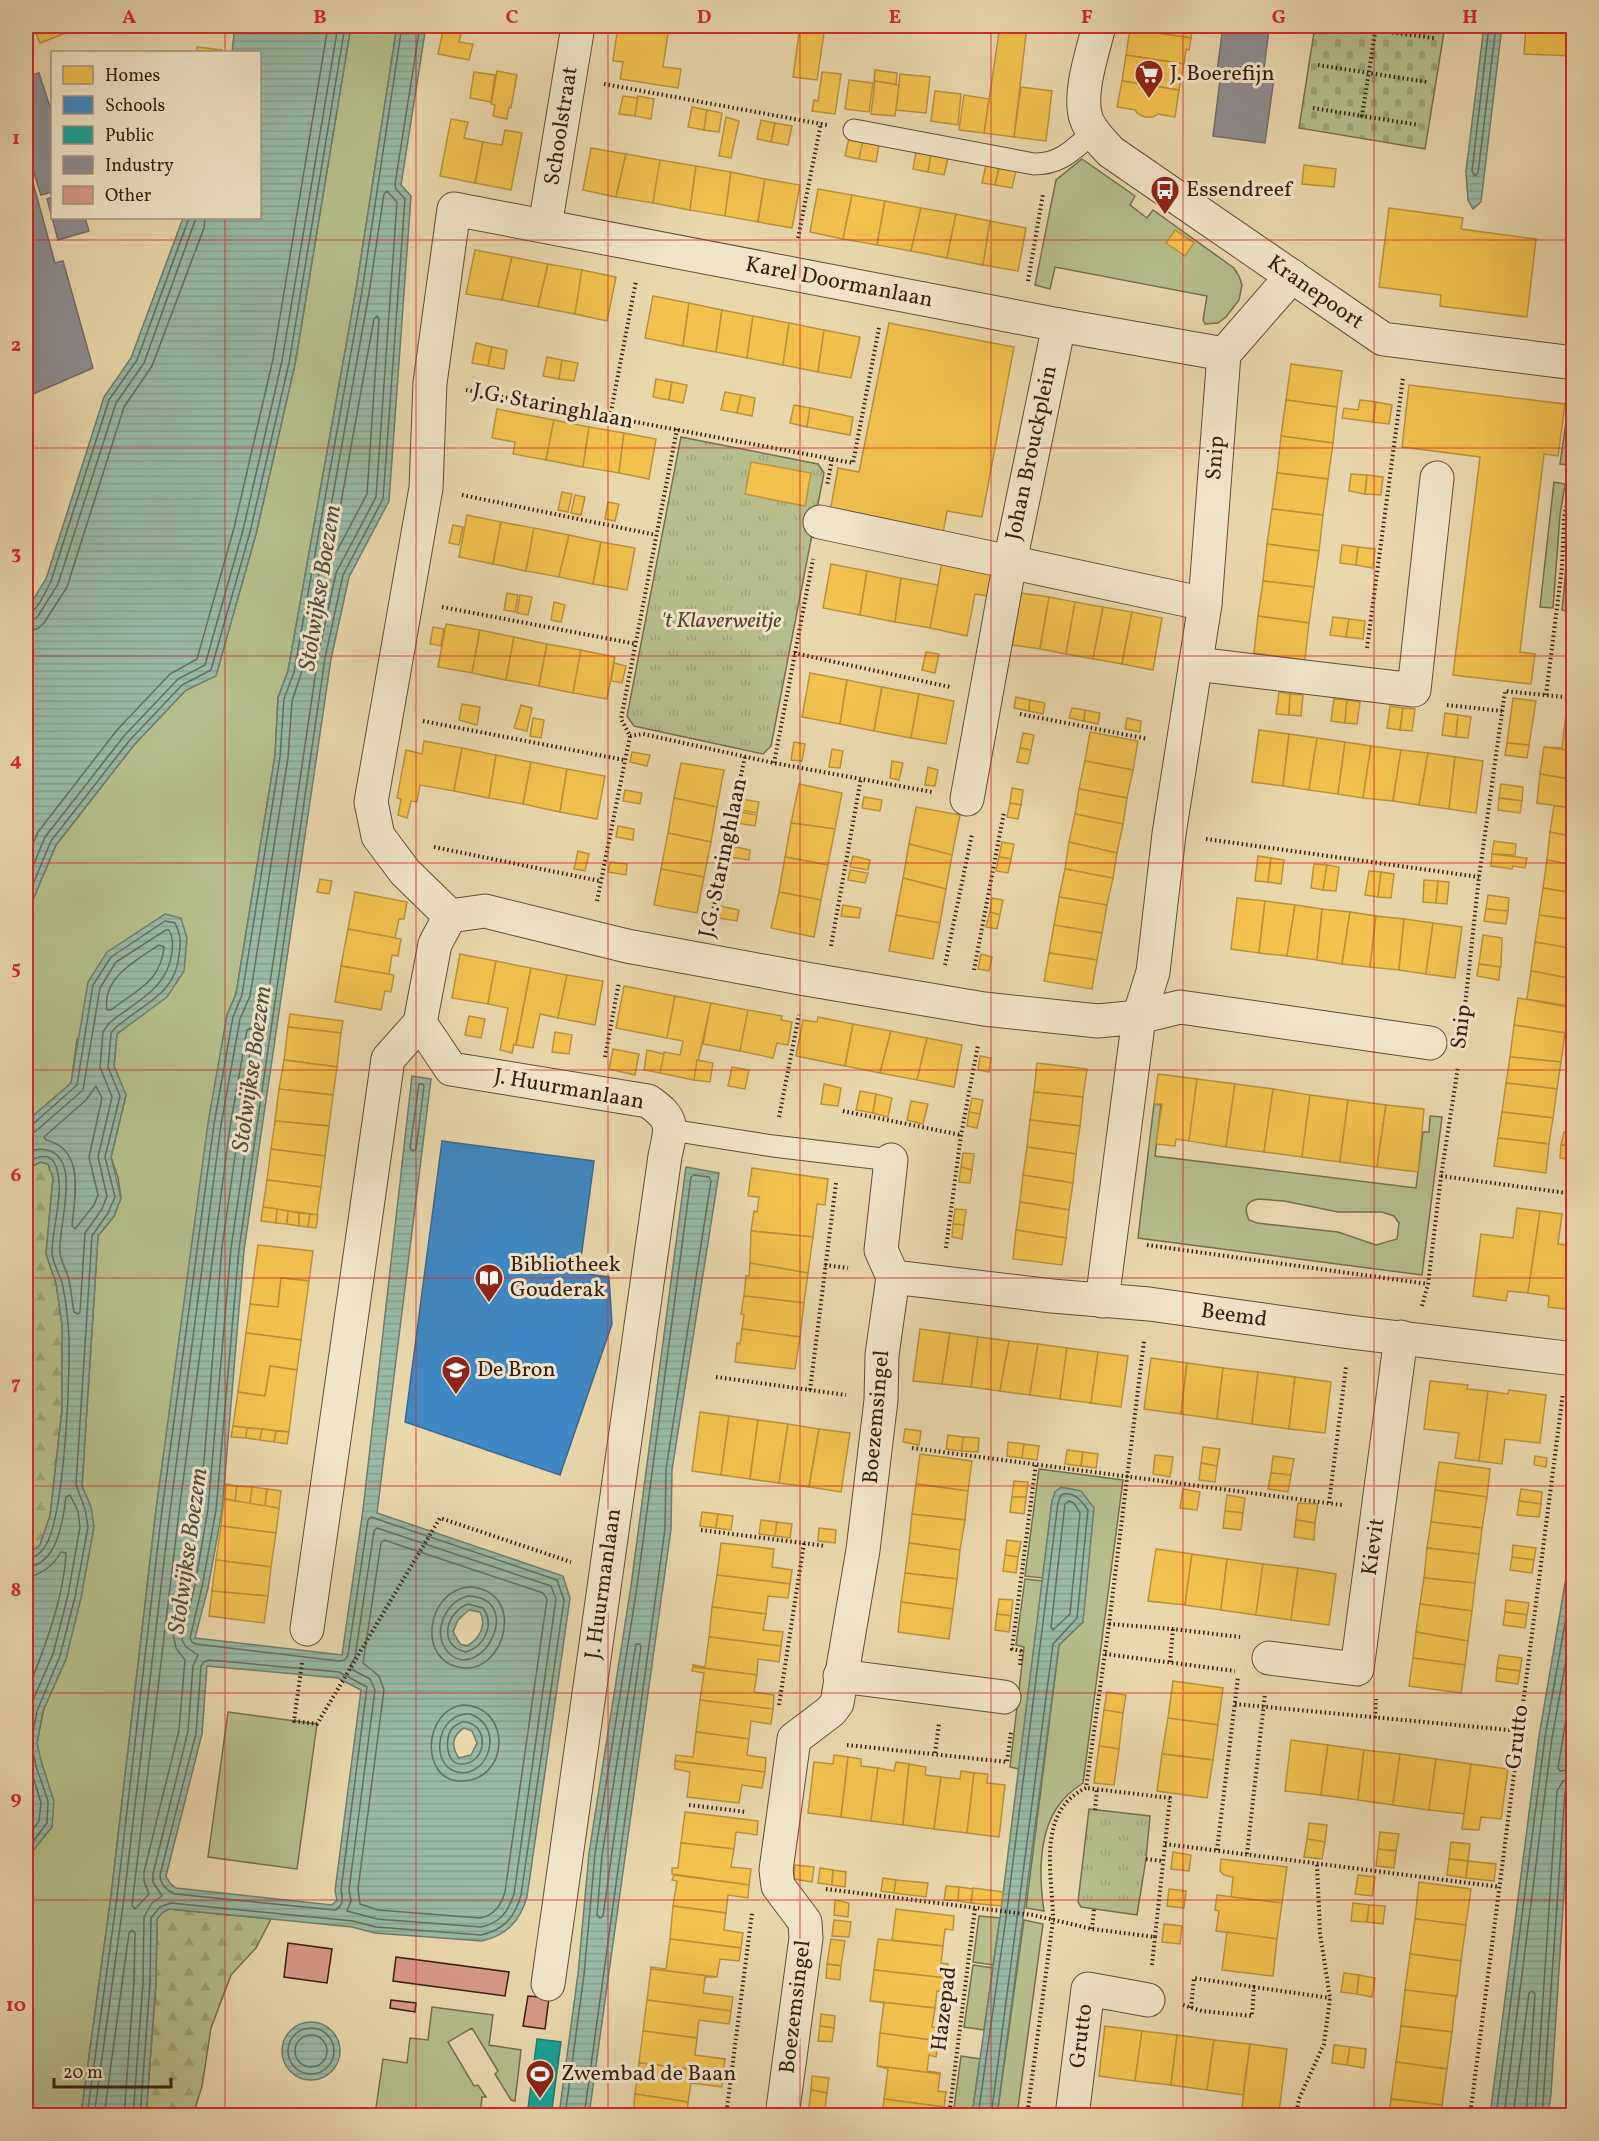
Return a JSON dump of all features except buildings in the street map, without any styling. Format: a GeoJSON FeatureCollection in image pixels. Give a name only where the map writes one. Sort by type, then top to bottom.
{"type":"FeatureCollection","features":[{"type":"Feature","properties":{"kind":"street","name":"Schoolstraat"},"geometry":{"type":"LineString","coordinates":[[545,226],[578,26]]}},
{"type":"Feature","properties":{"kind":"street"},"geometry":{"type":"LineString","coordinates":[[1094,132],[1086,117],[1084,96],[1099,26]]}},
{"type":"Feature","properties":{"kind":"street","name":"Kranepoort"},"geometry":{"type":"LineString","coordinates":[[1094,132],[1111,152],[1383,339],[1574,363]]}},
{"type":"Feature","properties":{"kind":"street","name":"Karel Doormanlaan"},"geometry":{"type":"LineString","coordinates":[[430,384],[454,209],[1021,318],[1224,354]]}},
{"type":"Feature","properties":{"kind":"street"},"geometry":{"type":"LineString","coordinates":[[1224,354],[1292,276]]}},
{"type":"Feature","properties":{"kind":"street","name":"Johan Brouckplein"},"geometry":{"type":"LineString","coordinates":[[1059,325],[1010,562],[1205,604]]}},
{"type":"Feature","properties":{"kind":"street","name":"Snip"},"geometry":{"type":"LineString","coordinates":[[1102,1301],[1139,1017],[1154,972],[1169,834],[1205,604],[1224,354]]}},
{"type":"Feature","properties":{"kind":"street"},"geometry":{"type":"LineString","coordinates":[[307,1629],[388,1059],[420,1023],[435,944],[450,916],[405,872],[378,836],[371,802],[426,488],[430,384]]}},
{"type":"Feature","properties":{"kind":"street"},"geometry":{"type":"LineString","coordinates":[[1196,664],[1414,690],[1437,478]]}},
{"type":"Feature","properties":{"kind":"street"},"geometry":{"type":"LineString","coordinates":[[820,522],[1010,562],[985,701],[973,800]]}},
{"type":"Feature","properties":{"kind":"street","name":"J.G. Staringhlaan"},"geometry":{"type":"LineString","coordinates":[[450,916],[485,911],[627,946],[815,981],[963,1005],[1098,1021],[1139,1017]]}},
{"type":"Feature","properties":{"kind":"street","name":"Snip"},"geometry":{"type":"LineString","coordinates":[[1139,1017],[1180,1007],[1430,1043]]}},
{"type":"Feature","properties":{"kind":"street","name":"J. Huurmanlaan"},"geometry":{"type":"LineString","coordinates":[[420,1023],[451,1069],[648,1101],[664,1112],[671,1130],[665,1156],[548,1984]]}},
{"type":"Feature","properties":{"kind":"street"},"geometry":{"type":"LineString","coordinates":[[891,1160],[881,1250],[893,1277]]}},
{"type":"Feature","properties":{"kind":"street","name":"Beemd"},"geometry":{"type":"LineString","coordinates":[[893,1277],[1102,1301],[1149,1304],[1571,1359]]}},
{"type":"Feature","properties":{"kind":"street","name":"Boezemsingel"},"geometry":{"type":"LineString","coordinates":[[782,2115],[806,1938],[805,1922],[778,1886],[776,1870],[783,1817],[794,1739],[831,1711],[837,1703],[863,1550],[881,1400],[882,1354],[893,1277]]}},
{"type":"Feature","properties":{"kind":"street","name":"Kievit"},"geometry":{"type":"LineString","coordinates":[[1269,1658],[1357,1669],[1380,1509],[1410,1338]]}},
{"type":"Feature","properties":{"kind":"street"},"geometry":{"type":"LineString","coordinates":[[840,1676],[1004,1697]]}},
{"type":"Feature","properties":{"kind":"street","name":"Grutto"},"geometry":{"type":"LineString","coordinates":[[1072,2115],[1088,1989],[1148,2000]]}},
{"type":"Feature","properties":{"kind":"lane"},"geometry":{"type":"LineString","coordinates":[[854,130],[1034,164],[1048,164],[1062,158],[1094,132]]}},
{"type":"Feature","properties":{"kind":"lane"},"geometry":{"type":"LineString","coordinates":[[671,1130],[773,1146],[891,1160]]}},
{"type":"Feature","properties":{"kind":"path"},"geometry":{"type":"LineString","coordinates":[[1343,26],[1376,28],[1434,38]]}},
{"type":"Feature","properties":{"kind":"path"},"geometry":{"type":"LineString","coordinates":[[1362,116],[1376,28]]}},
{"type":"Feature","properties":{"kind":"path"},"geometry":{"type":"LineString","coordinates":[[1317,65],[1427,82]]}},
{"type":"Feature","properties":{"kind":"path"},"geometry":{"type":"LineString","coordinates":[[570,77],[854,130]]}},
{"type":"Feature","properties":{"kind":"path"},"geometry":{"type":"LineString","coordinates":[[1312,108],[1419,125]]}},
{"type":"Feature","properties":{"kind":"path"},"geometry":{"type":"LineString","coordinates":[[791,274],[821,123]]}},
{"type":"Feature","properties":{"kind":"path"},"geometry":{"type":"LineString","coordinates":[[1021,318],[1048,164]]}},
{"type":"Feature","properties":{"kind":"path"},"geometry":{"type":"LineString","coordinates":[[610,417],[643,245]]}},
{"type":"Feature","properties":{"kind":"path"},"geometry":{"type":"LineString","coordinates":[[832,459],[853,463],[886,292]]}},
{"type":"Feature","properties":{"kind":"path"},"geometry":{"type":"LineString","coordinates":[[1362,684],[1408,342]]}},
{"type":"Feature","properties":{"kind":"path","name":"J.G. Staringhlaan"},"geometry":{"type":"LineString","coordinates":[[430,384],[832,459],[774,763]]}},
{"type":"Feature","properties":{"kind":"path"},"geometry":{"type":"LineString","coordinates":[[590,938],[630,736],[621,719],[676,429]]}},
{"type":"Feature","properties":{"kind":"path"},"geometry":{"type":"LineString","coordinates":[[1546,695],[1562,568],[1564,519],[1574,465]]}},
{"type":"Feature","properties":{"kind":"path"},"geometry":{"type":"LineString","coordinates":[[426,488],[656,535]]}},
{"type":"Feature","properties":{"kind":"path"},"geometry":{"type":"LineString","coordinates":[[406,600],[636,644]]}},
{"type":"Feature","properties":{"kind":"path"},"geometry":{"type":"LineString","coordinates":[[794,653],[985,701],[1023,714],[1183,746]]}},
{"type":"Feature","properties":{"kind":"path"},"geometry":{"type":"LineString","coordinates":[[1414,690],[1435,708],[1447,705],[1502,711]]}},
{"type":"Feature","properties":{"kind":"path","name":"Snip"},"geometry":{"type":"LineString","coordinates":[[1462,1025],[1479,878],[1505,691],[1574,698]]}},
{"type":"Feature","properties":{"kind":"path"},"geometry":{"type":"LineString","coordinates":[[387,714],[624,760]]}},
{"type":"Feature","properties":{"kind":"path"},"geometry":{"type":"LineString","coordinates":[[1020,726],[1023,714]]}},
{"type":"Feature","properties":{"kind":"path","name":"J.G. Staringhlaan"},"geometry":{"type":"LineString","coordinates":[[630,736],[643,734],[774,763],[1005,806],[963,1005]]}},
{"type":"Feature","properties":{"kind":"path","name":"J.G. Staringhlaan"},"geometry":{"type":"LineString","coordinates":[[703,960],[745,756]]}},
{"type":"Feature","properties":{"kind":"path"},"geometry":{"type":"LineString","coordinates":[[773,1146],[815,981],[861,778]]}},
{"type":"Feature","properties":{"kind":"path"},"geometry":{"type":"LineString","coordinates":[[941,1281],[961,1135],[963,1005],[973,800]]}},
{"type":"Feature","properties":{"kind":"path"},"geometry":{"type":"LineString","coordinates":[[1169,834],[1479,878]]}},
{"type":"Feature","properties":{"kind":"path"},"geometry":{"type":"LineString","coordinates":[[378,836],[600,882]]}},
{"type":"Feature","properties":{"kind":"path"},"geometry":{"type":"LineString","coordinates":[[600,1094],[603,1065],[627,946]]}},
{"type":"Feature","properties":{"kind":"path","name":"Snip"},"geometry":{"type":"LineString","coordinates":[[1410,1338],[1428,1284],[1458,1065]]}},
{"type":"Feature","properties":{"kind":"path"},"geometry":{"type":"LineString","coordinates":[[810,1390],[840,1153]]}},
{"type":"Feature","properties":{"kind":"path"},"geometry":{"type":"LineString","coordinates":[[1441,1176],[1574,1194]]}},
{"type":"Feature","properties":{"kind":"path"},"geometry":{"type":"LineString","coordinates":[[1109,1239],[1428,1284]]}},
{"type":"Feature","properties":{"kind":"path"},"geometry":{"type":"LineString","coordinates":[[1086,1788],[1149,1304]]}},
{"type":"Feature","properties":{"kind":"path"},"geometry":{"type":"LineString","coordinates":[[1329,1503],[1350,1332]]}},
{"type":"Feature","properties":{"kind":"path","name":"Grutto"},"geometry":{"type":"LineString","coordinates":[[1470,2115],[1519,1731],[1571,1359]]}},
{"type":"Feature","properties":{"kind":"path"},"geometry":{"type":"LineString","coordinates":[[716,1377],[881,1400]]}},
{"type":"Feature","properties":{"kind":"path"},"geometry":{"type":"LineString","coordinates":[[876,1442],[1380,1509]]}},
{"type":"Feature","properties":{"kind":"path"},"geometry":{"type":"LineString","coordinates":[[307,1629],[294,1721],[317,1724],[440,1518],[606,1574]]}},
{"type":"Feature","properties":{"kind":"path"},"geometry":{"type":"LineString","coordinates":[[702,1530],[863,1550]]}},
{"type":"Feature","properties":{"kind":"path"},"geometry":{"type":"LineString","coordinates":[[794,1739],[775,1736],[804,1543]]}},
{"type":"Feature","properties":{"kind":"path"},"geometry":{"type":"LineString","coordinates":[[1109,1624],[1242,1637],[1269,1658],[1247,1854]]}},
{"type":"Feature","properties":{"kind":"path"},"geometry":{"type":"LineString","coordinates":[[1170,1662],[1173,1629]]}},
{"type":"Feature","properties":{"kind":"path"},"geometry":{"type":"LineString","coordinates":[[1105,1654],[1239,1671],[1217,1850]]}},
{"type":"Feature","properties":{"kind":"path"},"geometry":{"type":"LineString","coordinates":[[1235,1704],[1519,1731]]}},
{"type":"Feature","properties":{"kind":"path"},"geometry":{"type":"LineString","coordinates":[[994,1910],[1033,1915],[1053,1920],[1092,1929],[1155,1937],[1170,1798],[1086,1788],[1074,1794],[1065,1804],[1050,1839],[1049,1877],[1053,1898],[1053,1920],[1028,2115]]}},
{"type":"Feature","properties":{"kind":"path"},"geometry":{"type":"LineString","coordinates":[[1095,1810],[1097,1788]]}},
{"type":"Feature","properties":{"kind":"path"},"geometry":{"type":"LineString","coordinates":[[689,1805],[783,1817]]}},
{"type":"Feature","properties":{"kind":"path"},"geometry":{"type":"LineString","coordinates":[[1165,1844],[1500,1887]]}},
{"type":"Feature","properties":{"kind":"path"},"geometry":{"type":"LineString","coordinates":[[1146,1859],[1162,1861]]}},
{"type":"Feature","properties":{"kind":"path"},"geometry":{"type":"LineString","coordinates":[[1296,2115],[1299,2099],[1324,2044],[1330,1998],[1320,1933],[1317,1864]]}},
{"type":"Feature","properties":{"kind":"path","name":"Hazepad"},"geometry":{"type":"LineString","coordinates":[[949,2115],[975,1908]]}},
{"type":"Feature","properties":{"kind":"path"},"geometry":{"type":"LineString","coordinates":[[1092,1929],[1094,1909]]}},
{"type":"Feature","properties":{"kind":"path"},"geometry":{"type":"LineString","coordinates":[[1191,2008],[1194,1978],[1330,1998]]}},
{"type":"Feature","properties":{"kind":"path"},"geometry":{"type":"LineString","coordinates":[[1148,2000],[1181,2004],[1202,2011],[1252,2016],[1254,1987]]}},
{"type":"Feature","properties":{"kind":"green space"},"geometry":{"type":"Polygon","coordinates":[[[351,26],[397,26],[356,290],[288,671],[278,698],[275,756],[236,994],[227,1015],[156,1510],[111,1896],[81,2115],[26,2115],[26,1864],[31,1853],[52,1827],[37,1743],[43,1711],[66,1659],[91,1507],[82,1486],[98,1236],[114,1216],[121,1198],[118,1178],[111,1157],[126,1095],[114,1066],[117,1034],[136,1019],[77,1039],[71,1083],[26,1122],[26,912],[56,845],[134,745],[186,690],[216,675],[256,534],[295,364],[351,26]]]}},
{"type":"Feature","properties":{"kind":"green space"},"geometry":{"type":"Polygon","coordinates":[[[1315,26],[1445,26],[1425,149],[1299,128],[1315,26]]]}},
{"type":"Feature","properties":{"kind":"green space"},"geometry":{"type":"Polygon","coordinates":[[[1082,159],[1135,196],[1130,205],[1147,218],[1153,210],[1234,268],[1242,285],[1239,300],[1226,317],[1218,323],[1205,324],[1203,320],[1207,296],[1055,267],[1050,289],[1035,285],[1056,180],[1082,159]]]}},
{"type":"Feature","properties":{"kind":"green space"},"geometry":{"type":"Polygon","coordinates":[[[1569,401],[1574,402],[1573,455],[1570,465],[1560,464],[1569,401]]]}},
{"type":"Feature","properties":{"kind":"green space","name":"'t Klaverweitje"},"geometry":{"type":"Polygon","coordinates":[[[681,437],[818,464],[824,473],[771,746],[763,754],[634,726],[627,716],[681,437]]]}},
{"type":"Feature","properties":{"kind":"green space"},"geometry":{"type":"Polygon","coordinates":[[[1554,482],[1565,484],[1560,515],[1553,608],[1540,607],[1554,482]]]}},
{"type":"Feature","properties":{"kind":"green space"},"geometry":{"type":"Polygon","coordinates":[[[1573,485],[1574,613],[1562,610],[1573,485]]]}},
{"type":"Feature","properties":{"kind":"green space"},"geometry":{"type":"Polygon","coordinates":[[[1154,1104],[1161,1105],[1155,1156],[1416,1188],[1423,1132],[1429,1132],[1430,1116],[1442,1117],[1422,1275],[1138,1238],[1154,1104]],[[1258,1199],[1250,1202],[1246,1209],[1249,1220],[1257,1223],[1338,1232],[1376,1245],[1397,1239],[1399,1223],[1394,1216],[1382,1212],[1338,1212],[1284,1201],[1258,1199]]]}},
{"type":"Feature","properties":{"kind":"green space"},"geometry":{"type":"Polygon","coordinates":[[[40,1162],[48,1164],[53,1178],[46,1254],[56,1283],[62,1325],[62,1410],[50,1516],[40,1545],[26,1556],[26,1170],[40,1162]]]}},
{"type":"Feature","properties":{"kind":"green space"},"geometry":{"type":"Polygon","coordinates":[[[1039,1469],[1123,1480],[1083,1783],[1061,1802],[1047,1829],[1041,1870],[1044,1911],[1026,1908],[1059,1645],[1083,1622],[1052,1501],[1043,1578],[1025,1576],[1039,1469]]]}},
{"type":"Feature","properties":{"kind":"green space"},"geometry":{"type":"Polygon","coordinates":[[[1025,1579],[1043,1581],[1019,1769],[1010,1767],[1024,1647],[1016,1645],[1025,1579]]]}},
{"type":"Feature","properties":{"kind":"green space"},"geometry":{"type":"Polygon","coordinates":[[[228,1712],[317,1724],[297,1869],[208,1857],[228,1712]]]}},
{"type":"Feature","properties":{"kind":"green space"},"geometry":{"type":"Polygon","coordinates":[[[1089,1809],[1150,1816],[1137,1915],[1081,1907],[1078,1902],[1089,1809]]]}},
{"type":"Feature","properties":{"kind":"green space"},"geometry":{"type":"Polygon","coordinates":[[[169,1909],[271,1919],[256,1948],[231,1975],[211,2028],[202,2086],[193,2115],[146,2116],[156,1983],[157,1919],[169,1909]]]}},
{"type":"Feature","properties":{"kind":"green space"},"geometry":{"type":"Polygon","coordinates":[[[979,1916],[1000,1918],[993,1965],[973,1962],[979,1916]]]}},
{"type":"Feature","properties":{"kind":"green space"},"geometry":{"type":"Polygon","coordinates":[[[1024,1920],[1043,1924],[1017,2115],[997,2116],[1024,1920]]]}},
{"type":"Feature","properties":{"kind":"green space"},"geometry":{"type":"Polygon","coordinates":[[[973,1965],[993,1968],[984,2030],[964,2027],[973,1965]]]}},
{"type":"Feature","properties":{"kind":"green space"},"geometry":{"type":"Polygon","coordinates":[[[432,2007],[493,2015],[489,2045],[521,2050],[515,2101],[511,2100],[495,2074],[498,2071],[472,2028],[448,2042],[474,2086],[478,2085],[486,2097],[482,2097],[480,2115],[375,2115],[383,2059],[407,2063],[410,2038],[428,2040],[432,2007]]]}},
{"type":"Feature","properties":{"kind":"green space"},"geometry":{"type":"Polygon","coordinates":[[[961,2056],[980,2059],[972,2115],[953,2116],[961,2056]]]}},
{"type":"Feature","properties":{"kind":"water"},"geometry":{"type":"Polygon","coordinates":[[[235,26],[351,26],[295,364],[256,534],[216,676],[186,690],[134,745],[56,845],[26,912],[26,611],[46,579],[104,397],[131,358],[183,219],[261,219],[261,51],[232,51],[235,26]]]}},
{"type":"Feature","properties":{"kind":"water","name":"Stolwijkse Boezem"},"geometry":{"type":"Polygon","coordinates":[[[397,26],[426,26],[401,185],[411,196],[389,501],[349,577],[331,659],[244,1250],[222,1511],[208,1588],[195,1638],[342,1655],[363,1510],[412,1076],[431,1079],[377,1513],[563,1576],[570,1598],[527,1897],[521,1913],[511,1926],[499,1935],[482,1941],[375,1933],[352,1927],[169,1909],[157,1919],[156,1983],[146,2115],[81,2115],[111,1896],[156,1510],[208,1123],[227,1015],[236,994],[275,756],[278,698],[288,671],[356,290],[397,26]],[[469,1610],[458,1620],[453,1632],[460,1644],[467,1646],[481,1632],[483,1622],[480,1612],[469,1610]],[[207,1666],[202,1734],[166,1876],[170,1883],[176,1888],[332,1905],[337,1900],[335,1891],[361,1690],[338,1678],[207,1666]],[[464,1728],[454,1742],[459,1758],[471,1755],[477,1743],[472,1731],[464,1728]]]}},
{"type":"Feature","properties":{"kind":"water"},"geometry":{"type":"Polygon","coordinates":[[[1484,26],[1502,26],[1481,202],[1473,209],[1468,200],[1466,171],[1484,26]]]}},
{"type":"Feature","properties":{"kind":"water"},"geometry":{"type":"Polygon","coordinates":[[[165,914],[181,918],[187,938],[184,971],[167,997],[117,1034],[114,1066],[126,1095],[111,1157],[121,1198],[114,1216],[98,1236],[82,1486],[91,1507],[94,1527],[81,1598],[66,1659],[43,1711],[37,1743],[54,1801],[52,1827],[31,1853],[26,1864],[26,1556],[40,1545],[50,1516],[62,1410],[62,1325],[56,1283],[46,1254],[53,1178],[48,1164],[40,1162],[26,1170],[26,1122],[71,1083],[88,982],[107,952],[165,914]]]}},
{"type":"Feature","properties":{"kind":"water"},"geometry":{"type":"Polygon","coordinates":[[[686,1167],[719,1173],[672,1470],[671,1529],[589,2115],[559,2115],[578,1974],[589,1853],[631,1586],[686,1167]]]}},
{"type":"Feature","properties":{"kind":"water"},"geometry":{"type":"Polygon","coordinates":[[[1061,1487],[1081,1491],[1094,1508],[1083,1622],[1059,1645],[997,2115],[972,2115],[1000,1918],[1052,1501],[1055,1492],[1061,1487]]]}},
{"type":"Feature","properties":{"kind":"water"},"geometry":{"type":"Polygon","coordinates":[[[1573,1537],[1574,1772],[1571,1784],[1548,2115],[1490,2115],[1539,1736],[1573,1537]]]}},
{"type":"Feature","properties":{"kind":"water"},"geometry":{"type":"Polygon","coordinates":[[[305,2022],[317,2022],[332,2030],[340,2045],[340,2057],[332,2072],[317,2080],[305,2080],[290,2072],[282,2057],[282,2045],[290,2030],[305,2022]]]}},
{"type":"Feature","properties":{"kind":"place","name":"J. Boerefijn"},"geometry":{"type":"Point","coordinates":[1149,100]}},
{"type":"Feature","properties":{"kind":"place","name":"Essendreef"},"geometry":{"type":"Point","coordinates":[1165,216]}},
{"type":"Feature","properties":{"kind":"place","name":"Bibliotheek Gouderak"},"geometry":{"type":"Point","coordinates":[489,1304]}},
{"type":"Feature","properties":{"kind":"place","name":"De Bron"},"geometry":{"type":"Point","coordinates":[456,1396]}},
{"type":"Feature","properties":{"kind":"place","name":"Zwembad de Baan"},"geometry":{"type":"Point","coordinates":[540,2100]}}]}
